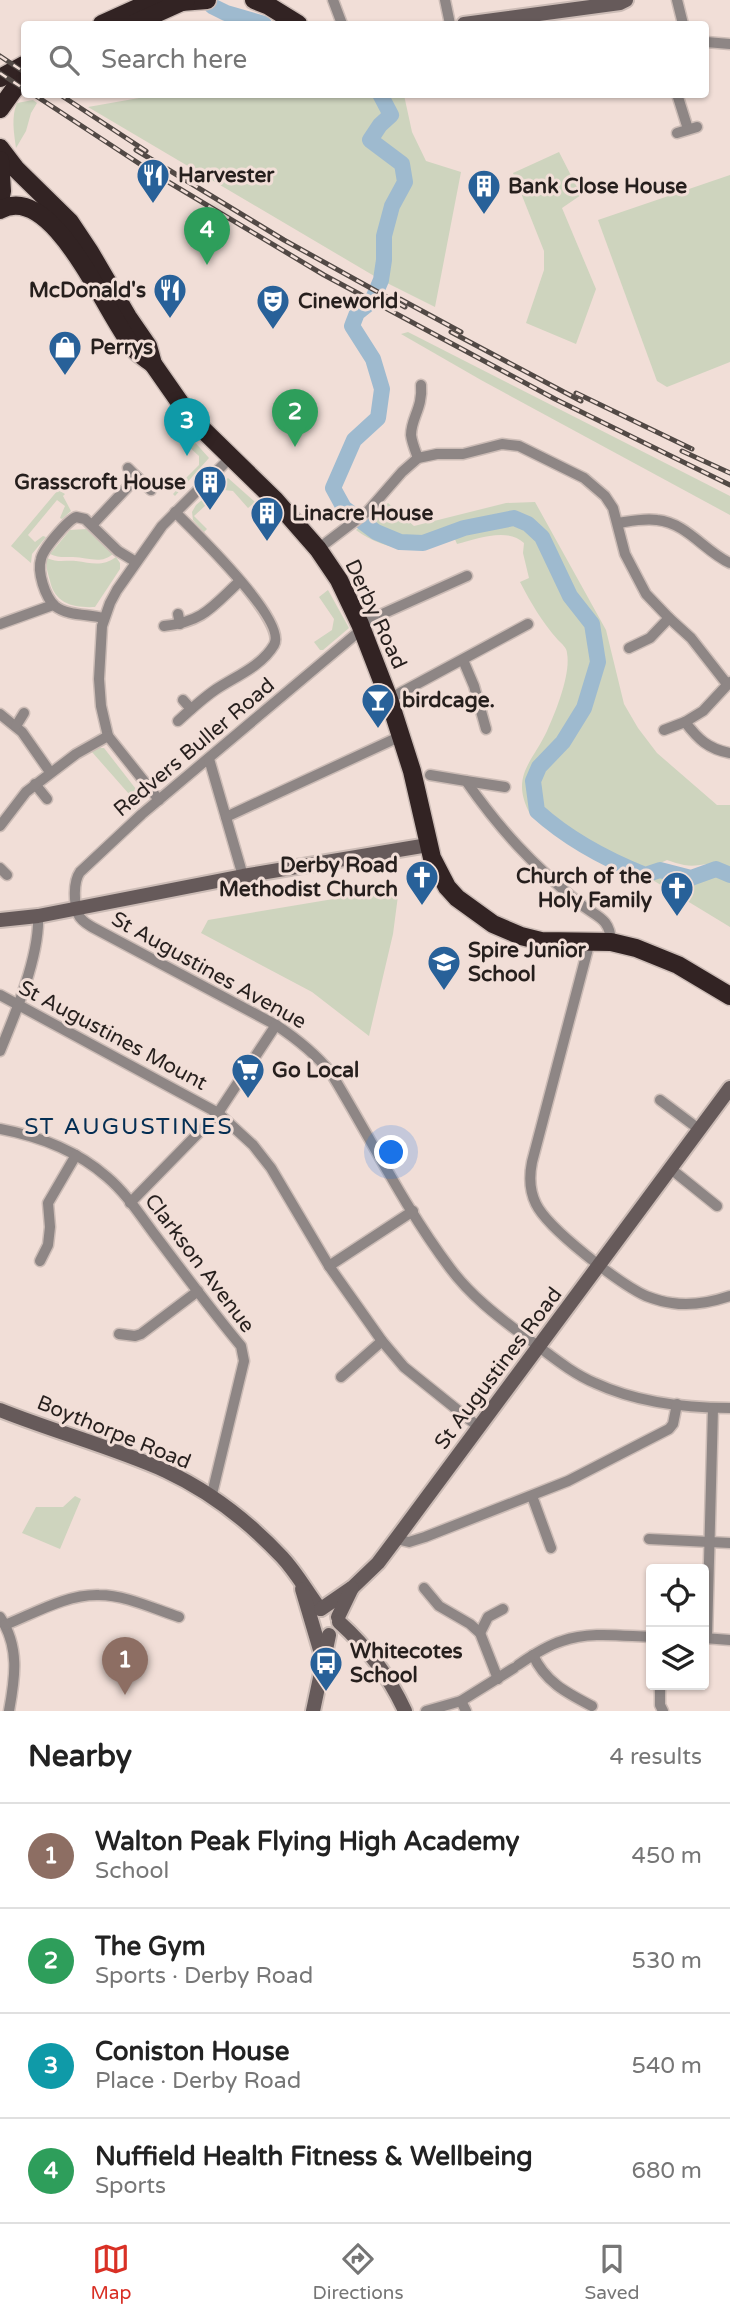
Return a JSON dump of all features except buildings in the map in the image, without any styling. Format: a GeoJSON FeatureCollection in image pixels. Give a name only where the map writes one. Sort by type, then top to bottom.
{"type":"FeatureCollection","features":[{"type":"Feature","properties":{"kind":"highway"},"geometry":{"type":"LineString","coordinates":[[109,21],[155,0]]}},
{"type":"Feature","properties":{"kind":"highway"},"geometry":{"type":"LineString","coordinates":[[140,21],[183,1],[207,0]]}},
{"type":"Feature","properties":{"kind":"highway"},"geometry":{"type":"LineString","coordinates":[[254,0],[293,21]]}},
{"type":"Feature","properties":{"kind":"highway"},"geometry":{"type":"LineString","coordinates":[[0,78],[21,67]]}},
{"type":"Feature","properties":{"kind":"highway"},"geometry":{"type":"LineString","coordinates":[[0,109],[21,84]]}},
{"type":"Feature","properties":{"kind":"highway","name":"Derby Road"},"geometry":{"type":"LineString","coordinates":[[0,148],[16,169],[70,222],[148,346],[153,364]]}},
{"type":"Feature","properties":{"kind":"highway"},"geometry":{"type":"LineString","coordinates":[[0,160],[0,201]]}},
{"type":"Feature","properties":{"kind":"highway","name":"Derby Road"},"geometry":{"type":"LineString","coordinates":[[0,211],[6,207],[20,205],[42,214],[91,277],[135,350],[153,364],[190,417],[275,499],[318,549],[339,580],[361,626],[401,736],[421,775],[428,845],[447,887],[457,898],[493,924],[521,936],[541,941],[611,942]]}},
{"type":"Feature","properties":{"kind":"highway"},"geometry":{"type":"LineString","coordinates":[[611,942],[656,955],[730,996]]}},
{"type":"Feature","properties":{"kind":"street"},"geometry":{"type":"LineString","coordinates":[[333,0],[341,21]]}},
{"type":"Feature","properties":{"kind":"street"},"geometry":{"type":"LineString","coordinates":[[444,0],[449,21]]}},
{"type":"Feature","properties":{"kind":"street"},"geometry":{"type":"LineString","coordinates":[[486,21],[626,0]]}},
{"type":"Feature","properties":{"kind":"street"},"geometry":{"type":"LineString","coordinates":[[677,0],[682,21]]}},
{"type":"Feature","properties":{"kind":"street"},"geometry":{"type":"LineString","coordinates":[[709,42],[730,44]]}},
{"type":"Feature","properties":{"kind":"street"},"geometry":{"type":"LineString","coordinates":[[677,133],[692,128],[679,98]]}},
{"type":"Feature","properties":{"kind":"street"},"geometry":{"type":"LineString","coordinates":[[418,457],[411,436],[412,428],[426,400],[421,385]]}},
{"type":"Feature","properties":{"kind":"street"},"geometry":{"type":"LineString","coordinates":[[318,549],[368,511],[418,457],[463,454],[502,444],[519,446],[584,478],[609,502],[618,523],[625,554],[646,594],[683,629],[729,683],[711,705],[685,722],[664,730]]}},
{"type":"Feature","properties":{"kind":"street"},"geometry":{"type":"LineString","coordinates":[[159,800],[108,736],[101,706],[99,679],[103,618],[136,562],[162,526],[231,457]]}},
{"type":"Feature","properties":{"kind":"street"},"geometry":{"type":"LineString","coordinates":[[128,468],[150,490]]}},
{"type":"Feature","properties":{"kind":"street"},"geometry":{"type":"LineString","coordinates":[[92,525],[137,477]]}},
{"type":"Feature","properties":{"kind":"street"},"geometry":{"type":"LineString","coordinates":[[175,512],[240,581],[265,613],[276,633],[276,642],[250,669],[215,691],[178,721]]}},
{"type":"Feature","properties":{"kind":"street"},"geometry":{"type":"LineString","coordinates":[[103,618],[70,612],[53,605],[44,586],[41,557],[71,519],[80,518],[92,525],[118,551],[136,562]]}},
{"type":"Feature","properties":{"kind":"street"},"geometry":{"type":"LineString","coordinates":[[618,523],[641,519],[666,521],[686,531],[730,563]]}},
{"type":"Feature","properties":{"kind":"street","name":"Redvers Buller Road"},"geometry":{"type":"LineString","coordinates":[[77,908],[75,882],[80,872],[159,800],[361,626],[467,576]]}},
{"type":"Feature","properties":{"kind":"street"},"geometry":{"type":"LineString","coordinates":[[164,626],[179,619],[199,618],[240,581]]}},
{"type":"Feature","properties":{"kind":"street"},"geometry":{"type":"LineString","coordinates":[[0,624],[53,605]]}},
{"type":"Feature","properties":{"kind":"street"},"geometry":{"type":"LineString","coordinates":[[629,648],[639,639],[657,632],[669,618]]}},
{"type":"Feature","properties":{"kind":"street"},"geometry":{"type":"LineString","coordinates":[[389,699],[528,624]]}},
{"type":"Feature","properties":{"kind":"street"},"geometry":{"type":"LineString","coordinates":[[463,660],[474,686],[486,729]]}},
{"type":"Feature","properties":{"kind":"street"},"geometry":{"type":"LineString","coordinates":[[183,700],[191,709]]}},
{"type":"Feature","properties":{"kind":"street"},"geometry":{"type":"LineString","coordinates":[[16,726],[24,713]]}},
{"type":"Feature","properties":{"kind":"street"},"geometry":{"type":"LineString","coordinates":[[0,714],[16,726],[50,772]]}},
{"type":"Feature","properties":{"kind":"street"},"geometry":{"type":"LineString","coordinates":[[685,722],[700,741],[709,747],[730,753]]}},
{"type":"Feature","properties":{"kind":"street"},"geometry":{"type":"LineString","coordinates":[[0,826],[35,784],[76,754],[108,736]]}},
{"type":"Feature","properties":{"kind":"street"},"geometry":{"type":"LineString","coordinates":[[226,817],[401,736]]}},
{"type":"Feature","properties":{"kind":"street"},"geometry":{"type":"LineString","coordinates":[[209,759],[243,876]]}},
{"type":"Feature","properties":{"kind":"street"},"geometry":{"type":"LineString","coordinates":[[421,775],[505,787]]}},
{"type":"Feature","properties":{"kind":"street"},"geometry":{"type":"LineString","coordinates":[[466,781],[513,844],[546,876],[606,921],[611,932],[611,942]]}},
{"type":"Feature","properties":{"kind":"street"},"geometry":{"type":"LineString","coordinates":[[35,784],[47,799]]}},
{"type":"Feature","properties":{"kind":"street"},"geometry":{"type":"LineString","coordinates":[[0,920],[38,916],[243,876],[428,845]]}},
{"type":"Feature","properties":{"kind":"street","name":"St Augustines Avenue"},"geometry":{"type":"LineString","coordinates":[[77,908],[83,921],[92,927],[276,1025],[304,1044],[331,1073],[449,1267],[496,1315],[594,1383],[630,1396],[677,1404],[730,1408]]}},
{"type":"Feature","properties":{"kind":"street"},"geometry":{"type":"LineString","coordinates":[[0,1051],[18,1006],[31,962],[38,916]]}},
{"type":"Feature","properties":{"kind":"street"},"geometry":{"type":"LineString","coordinates":[[590,941],[532,1162],[530,1182],[535,1203],[551,1226],[636,1291],[666,1302],[689,1304],[730,1296]]}},
{"type":"Feature","properties":{"kind":"street","name":"St Augustines Mount"},"geometry":{"type":"LineString","coordinates":[[0,995],[218,1113],[253,1145],[271,1168],[330,1266],[382,1341],[404,1367],[480,1428]]}},
{"type":"Feature","properties":{"kind":"street"},"geometry":{"type":"LineString","coordinates":[[130,1202],[218,1113],[276,1025]]}},
{"type":"Feature","properties":{"kind":"street","name":"St Augustines Road"},"geometry":{"type":"LineString","coordinates":[[321,1609],[353,1587],[378,1563],[729,1092]]}},
{"type":"Feature","properties":{"kind":"street"},"geometry":{"type":"LineString","coordinates":[[660,1100],[700,1130]]}},
{"type":"Feature","properties":{"kind":"street","name":"Clarkson Avenue"},"geometry":{"type":"LineString","coordinates":[[0,1129],[22,1133],[76,1155],[108,1178],[130,1202],[241,1346],[244,1356],[211,1498]]}},
{"type":"Feature","properties":{"kind":"street"},"geometry":{"type":"LineString","coordinates":[[40,1261],[48,1245],[48,1203],[76,1155]]}},
{"type":"Feature","properties":{"kind":"street"},"geometry":{"type":"LineString","coordinates":[[671,1169],[717,1206]]}},
{"type":"Feature","properties":{"kind":"street"},"geometry":{"type":"LineString","coordinates":[[330,1266],[413,1211]]}},
{"type":"Feature","properties":{"kind":"street"},"geometry":{"type":"LineString","coordinates":[[119,1334],[141,1334],[198,1291]]}},
{"type":"Feature","properties":{"kind":"street"},"geometry":{"type":"LineString","coordinates":[[341,1377],[382,1341]]}},
{"type":"Feature","properties":{"kind":"street"},"geometry":{"type":"LineString","coordinates":[[396,1539],[409,1542],[583,1475],[669,1429],[675,1418],[677,1404]]}},
{"type":"Feature","properties":{"kind":"street"},"geometry":{"type":"LineString","coordinates":[[705,1627],[713,1408]]}},
{"type":"Feature","properties":{"kind":"street","name":"Boythorpe Road"},"geometry":{"type":"LineString","coordinates":[[0,1409],[166,1471],[226,1507],[273,1548],[321,1609]]}},
{"type":"Feature","properties":{"kind":"street"},"geometry":{"type":"LineString","coordinates":[[532,1496],[551,1548]]}},
{"type":"Feature","properties":{"kind":"street"},"geometry":{"type":"LineString","coordinates":[[649,1539],[730,1543]]}},
{"type":"Feature","properties":{"kind":"street"},"geometry":{"type":"LineString","coordinates":[[302,1584],[335,1598]]}},
{"type":"Feature","properties":{"kind":"street","name":"Boythorpe Road"},"geometry":{"type":"LineString","coordinates":[[302,1584],[303,1597],[323,1660]]}},
{"type":"Feature","properties":{"kind":"street","name":"St Augustines Road"},"geometry":{"type":"LineString","coordinates":[[313,1711],[323,1660],[334,1627],[353,1587]]}},
{"type":"Feature","properties":{"kind":"street"},"geometry":{"type":"LineString","coordinates":[[424,1588],[439,1606],[480,1633],[498,1679]]}},
{"type":"Feature","properties":{"kind":"street"},"geometry":{"type":"LineString","coordinates":[[9,1711],[15,1656],[12,1640],[3,1621],[78,1596],[100,1594],[118,1597],[179,1617]]}},
{"type":"Feature","properties":{"kind":"street"},"geometry":{"type":"LineString","coordinates":[[334,1627],[321,1635],[313,1626],[315,1613],[321,1609],[330,1609],[334,1627],[356,1640],[380,1664],[405,1711]]}},
{"type":"Feature","properties":{"kind":"street"},"geometry":{"type":"LineString","coordinates":[[480,1633],[488,1617],[503,1609]]}},
{"type":"Feature","properties":{"kind":"street"},"geometry":{"type":"LineString","coordinates":[[426,1711],[461,1701],[533,1655],[561,1641],[581,1636],[646,1637]]}},
{"type":"Feature","properties":{"kind":"street"},"geometry":{"type":"LineString","coordinates":[[709,1638],[730,1640]]}},
{"type":"Feature","properties":{"kind":"street"},"geometry":{"type":"LineString","coordinates":[[533,1655],[541,1671],[551,1682],[592,1706]]}},
{"type":"Feature","properties":{"kind":"street"},"geometry":{"type":"LineString","coordinates":[[660,1690],[663,1711]]}},
{"type":"Feature","properties":{"kind":"street"},"geometry":{"type":"LineString","coordinates":[[461,1701],[466,1711]]}},
{"type":"Feature","properties":{"kind":"green space"},"geometry":{"type":"Polygon","coordinates":[[[139,98],[405,98],[412,132],[426,161],[461,172],[435,307],[381,280],[88,107],[139,98]]]}},
{"type":"Feature","properties":{"kind":"green space"},"geometry":{"type":"Polygon","coordinates":[[[33,100],[37,103],[16,148],[15,108],[17,103],[33,100]]]}},
{"type":"Feature","properties":{"kind":"green space"},"geometry":{"type":"Polygon","coordinates":[[[559,152],[581,195],[562,208],[596,289],[576,344],[526,323],[544,270],[544,251],[513,173],[559,152]]]}},
{"type":"Feature","properties":{"kind":"green space"},"geometry":{"type":"Polygon","coordinates":[[[730,175],[730,362],[667,387],[657,381],[598,220],[730,175]]]}},
{"type":"Feature","properties":{"kind":"green space"},"geometry":{"type":"Polygon","coordinates":[[[408,332],[730,496],[730,515],[401,334],[408,332]]]}},
{"type":"Feature","properties":{"kind":"green space"},"geometry":{"type":"Polygon","coordinates":[[[183,429],[209,458],[175,496],[173,494],[183,481],[199,465],[199,456],[176,435],[183,429]]]}},
{"type":"Feature","properties":{"kind":"green space"},"geometry":{"type":"Polygon","coordinates":[[[228,478],[255,502],[248,508],[233,491],[224,490],[194,516],[207,529],[204,532],[193,520],[192,512],[196,505],[228,478]]]}},
{"type":"Feature","properties":{"kind":"green space"},"geometry":{"type":"Polygon","coordinates":[[[58,490],[65,494],[63,496],[71,511],[60,518],[65,506],[57,500],[28,535],[35,542],[43,536],[46,537],[32,554],[31,563],[11,546],[58,490]]]}},
{"type":"Feature","properties":{"kind":"green space"},"geometry":{"type":"Polygon","coordinates":[[[535,502],[606,630],[624,704],[638,728],[657,753],[717,805],[730,805],[730,867],[717,864],[684,865],[667,860],[645,870],[590,844],[541,809],[530,814],[522,790],[525,770],[547,731],[562,692],[568,662],[567,651],[542,619],[520,582],[529,578],[523,553],[524,543],[517,538],[501,535],[457,544],[454,537],[425,547],[404,549],[370,539],[356,530],[388,503],[414,526],[506,503],[535,502]]]}},
{"type":"Feature","properties":{"kind":"green space"},"geometry":{"type":"Polygon","coordinates":[[[86,529],[113,554],[99,560],[50,554],[70,530],[86,529]]]}},
{"type":"Feature","properties":{"kind":"green space"},"geometry":{"type":"Polygon","coordinates":[[[116,557],[120,569],[95,607],[66,603],[56,595],[47,569],[47,558],[97,564],[116,557]]]}},
{"type":"Feature","properties":{"kind":"green space"},"geometry":{"type":"Polygon","coordinates":[[[328,590],[349,628],[320,650],[314,642],[332,630],[334,619],[319,597],[328,590]]]}},
{"type":"Feature","properties":{"kind":"green space"},"geometry":{"type":"Polygon","coordinates":[[[104,748],[139,793],[140,801],[135,809],[130,799],[122,800],[129,794],[92,752],[104,748]]]}},
{"type":"Feature","properties":{"kind":"green space"},"geometry":{"type":"Polygon","coordinates":[[[661,874],[691,883],[715,875],[730,880],[730,927],[651,879],[661,874]]]}},
{"type":"Feature","properties":{"kind":"green space"},"geometry":{"type":"Polygon","coordinates":[[[399,888],[393,934],[369,1036],[312,992],[201,933],[208,920],[399,888]]]}},
{"type":"Feature","properties":{"kind":"green space"},"geometry":{"type":"Polygon","coordinates":[[[75,1496],[81,1499],[60,1549],[22,1533],[36,1507],[63,1507],[75,1496]]]}},
{"type":"Feature","properties":{"kind":"waterway"},"geometry":{"type":"LineString","coordinates":[[212,6],[254,21]]}},
{"type":"Feature","properties":{"kind":"waterway"},"geometry":{"type":"LineString","coordinates":[[382,98],[391,115],[370,140],[402,164],[405,182],[392,206],[384,236],[381,280],[372,301],[357,313],[352,326],[373,359],[382,389],[378,418],[354,440],[333,488],[344,508],[376,532],[400,542],[423,543],[464,528],[514,518],[528,524],[542,537],[570,596],[592,624],[598,662],[584,708],[563,742],[539,767],[533,781],[537,811],[588,848],[645,875],[660,870],[691,878],[716,869],[730,875]]}},
{"type":"Feature","properties":{"kind":"railway"},"geometry":{"type":"LineString","coordinates":[[0,56],[21,70]]}},
{"type":"Feature","properties":{"kind":"railway"},"geometry":{"type":"LineString","coordinates":[[0,73],[21,87]]}},
{"type":"Feature","properties":{"kind":"railway"},"geometry":{"type":"LineString","coordinates":[[39,98],[155,174],[324,275],[555,399],[730,485]]}},
{"type":"Feature","properties":{"kind":"railway"},"geometry":{"type":"LineString","coordinates":[[65,98],[146,151]]}},
{"type":"Feature","properties":{"kind":"railway"},"geometry":{"type":"LineString","coordinates":[[136,150],[284,240],[405,307]]}},
{"type":"Feature","properties":{"kind":"railway"},"geometry":{"type":"LineString","coordinates":[[400,299],[461,332]]}},
{"type":"Feature","properties":{"kind":"railway"},"geometry":{"type":"LineString","coordinates":[[451,332],[581,401]]}},
{"type":"Feature","properties":{"kind":"railway"},"geometry":{"type":"LineString","coordinates":[[576,393],[692,449]]}},
{"type":"Feature","properties":{"kind":"railway"},"geometry":{"type":"LineString","coordinates":[[682,451],[730,473]]}},
{"type":"Feature","properties":{"kind":"place","name":"Harvester"},"geometry":{"type":"Point","coordinates":[153,205]}},
{"type":"Feature","properties":{"kind":"place","name":"Bank Close House"},"geometry":{"type":"Point","coordinates":[484,216]}},
{"type":"Feature","properties":{"kind":"place","name":"Nuffield Health Fitness & Wellbeing"},"geometry":{"type":"Point","coordinates":[207,265]}},
{"type":"Feature","properties":{"kind":"place","name":"McDonald's"},"geometry":{"type":"Point","coordinates":[170,320]}},
{"type":"Feature","properties":{"kind":"place","name":"Cineworld"},"geometry":{"type":"Point","coordinates":[273,331]}},
{"type":"Feature","properties":{"kind":"place","name":"Perrys"},"geometry":{"type":"Point","coordinates":[65,377]}},
{"type":"Feature","properties":{"kind":"place","name":"The Gym"},"geometry":{"type":"Point","coordinates":[295,447]}},
{"type":"Feature","properties":{"kind":"place","name":"Coniston House"},"geometry":{"type":"Point","coordinates":[187,456]}},
{"type":"Feature","properties":{"kind":"place","name":"Grasscroft House"},"geometry":{"type":"Point","coordinates":[210,512]}},
{"type":"Feature","properties":{"kind":"place","name":"Linacre House"},"geometry":{"type":"Point","coordinates":[267,543]}},
{"type":"Feature","properties":{"kind":"place","name":"birdcage."},"geometry":{"type":"Point","coordinates":[378,730]}},
{"type":"Feature","properties":{"kind":"place","name":"Derby Road Methodist Church"},"geometry":{"type":"Point","coordinates":[422,907]}},
{"type":"Feature","properties":{"kind":"place","name":"Church of the Holy Family"},"geometry":{"type":"Point","coordinates":[677,918]}},
{"type":"Feature","properties":{"kind":"place","name":"Spire Junior School"},"geometry":{"type":"Point","coordinates":[444,992]}},
{"type":"Feature","properties":{"kind":"place","name":"Go Local"},"geometry":{"type":"Point","coordinates":[248,1100]}},
{"type":"Feature","properties":{"kind":"place","name":"Whitecotes School"},"geometry":{"type":"Point","coordinates":[326,1693]}},
{"type":"Feature","properties":{"kind":"place","name":"Walton Peak Flying High Academy"},"geometry":{"type":"Point","coordinates":[125,1695]}},
{"type":"Feature","properties":{"kind":"district","name":"ST AUGUSTINES"},"geometry":{"type":"Point","coordinates":[129,1126]}}]}
